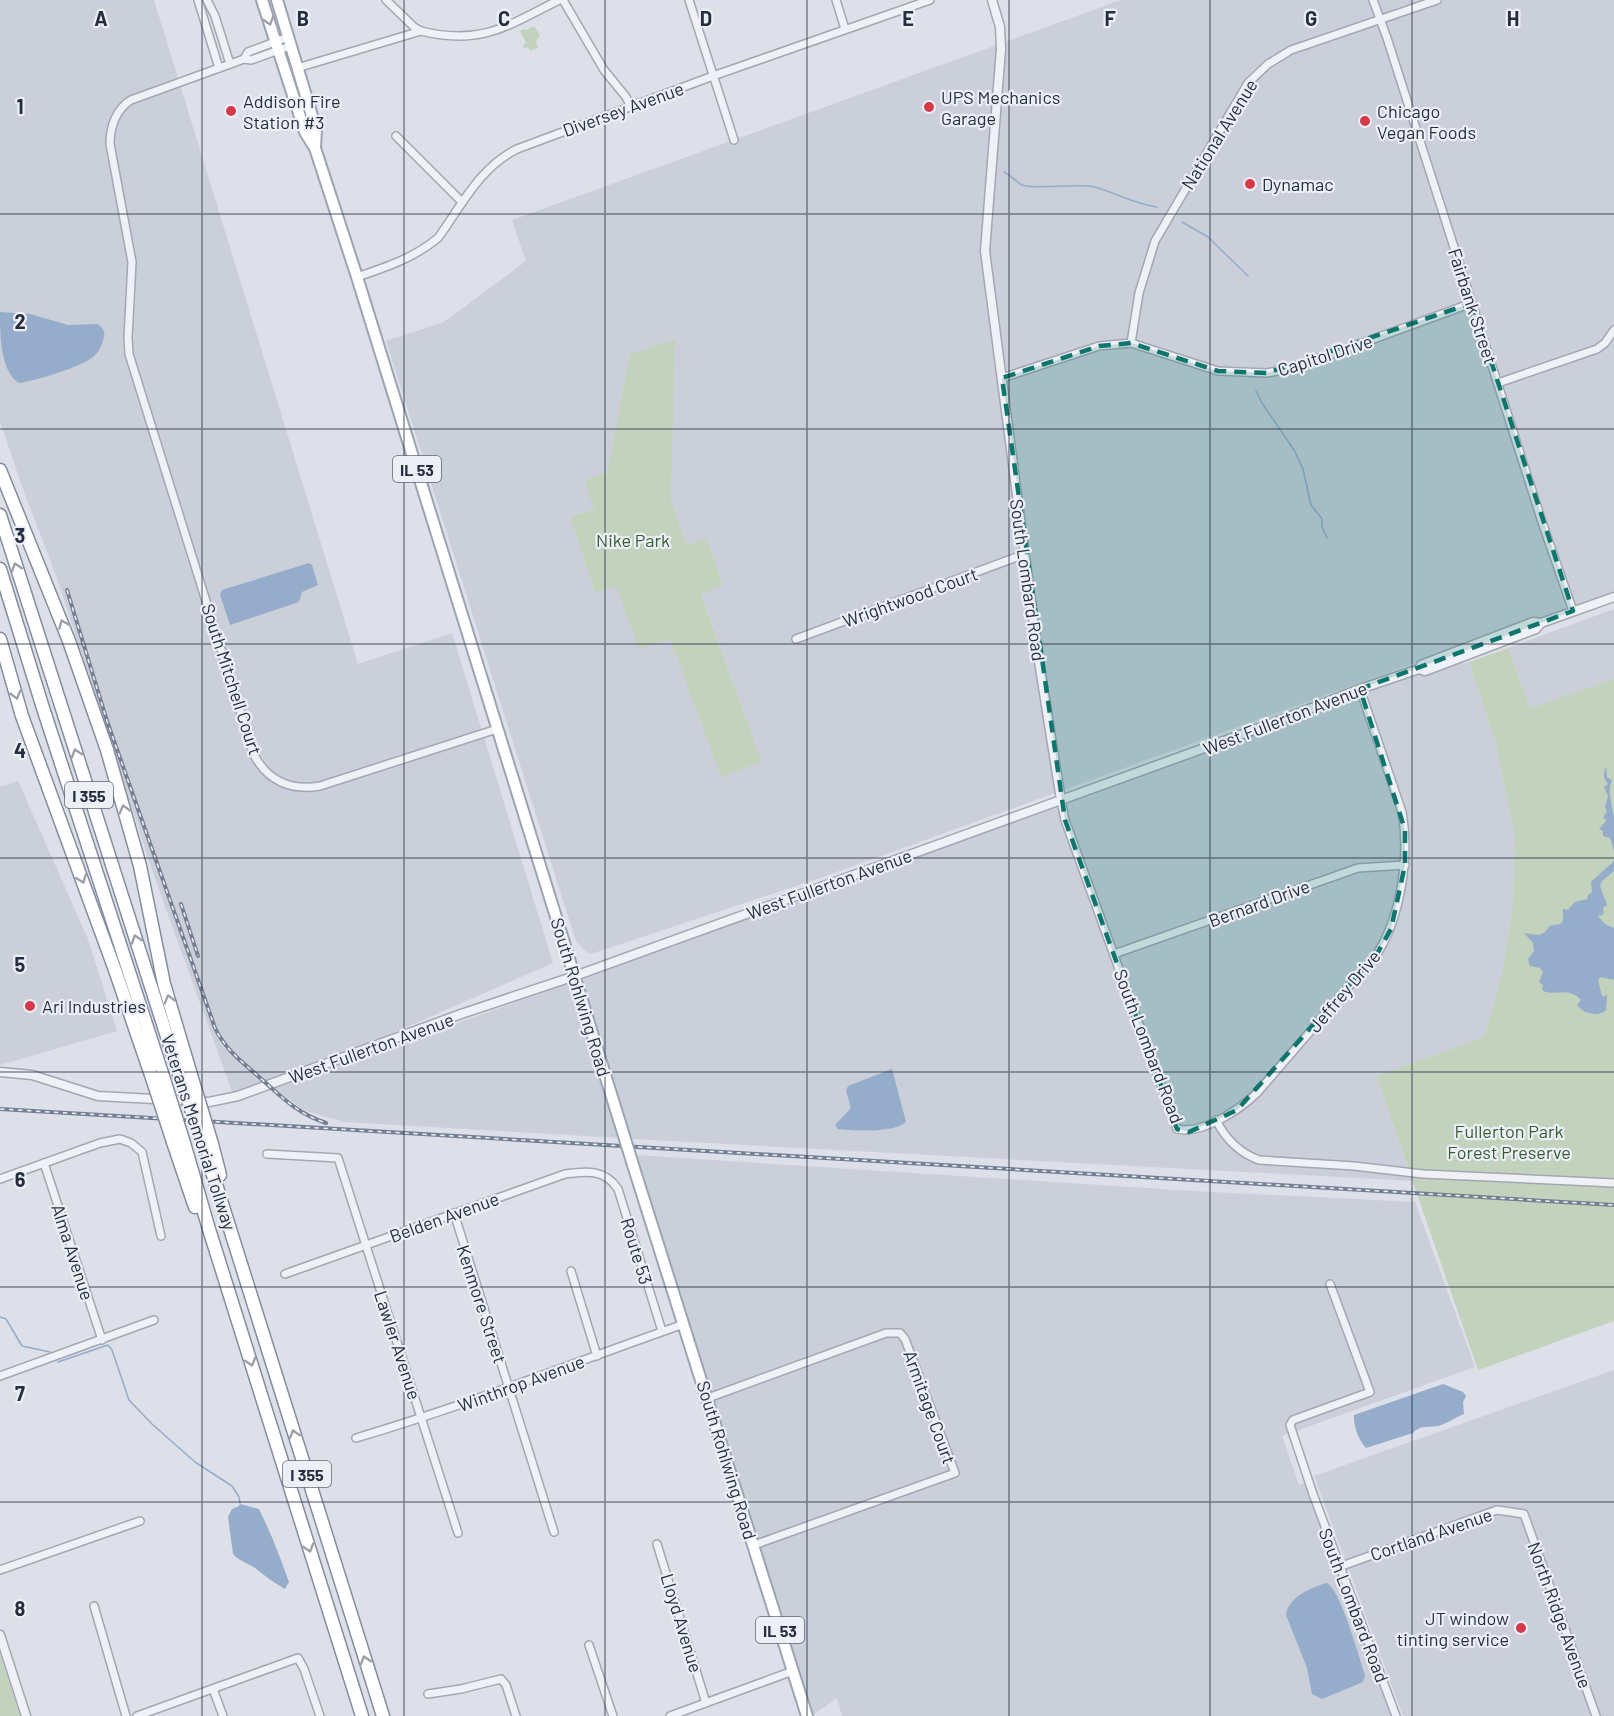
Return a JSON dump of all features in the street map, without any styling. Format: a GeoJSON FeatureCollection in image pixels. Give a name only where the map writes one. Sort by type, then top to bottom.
{"type":"FeatureCollection","features":[{"type":"Feature","properties":{"kind":"highway"},"geometry":{"type":"LineString","coordinates":[[0,470],[69,641],[107,750],[140,866],[185,1075]]}},
{"type":"Feature","properties":{"kind":"highway","name":"Veterans Memorial Tollway"},"geometry":{"type":"LineString","coordinates":[[0,515],[207,1143],[231,1232],[382,1716]]}},
{"type":"Feature","properties":{"kind":"highway","name":"Veterans Memorial Tollway"},"geometry":{"type":"LineString","coordinates":[[0,569],[156,1073],[234,1306],[362,1716]]}},
{"type":"Feature","properties":{"kind":"highway"},"geometry":{"type":"LineString","coordinates":[[0,639],[22,716],[115,970],[156,1073]]}},
{"type":"Feature","properties":{"kind":"main road","name":"IL 53"},"geometry":{"type":"LineString","coordinates":[[262,0],[305,132],[315,148],[357,277]]}},
{"type":"Feature","properties":{"kind":"main road","name":"IL 53"},"geometry":{"type":"LineString","coordinates":[[277,0],[316,129],[315,148]]}},
{"type":"Feature","properties":{"kind":"main road","name":"South Rohlwing Road"},"geometry":{"type":"LineString","coordinates":[[357,277],[807,1716]]}},
{"type":"Feature","properties":{"kind":"street"},"geometry":{"type":"LineString","coordinates":[[198,0],[219,68]]}},
{"type":"Feature","properties":{"kind":"street"},"geometry":{"type":"LineString","coordinates":[[207,0],[219,28],[230,64]]}},
{"type":"Feature","properties":{"kind":"street"},"geometry":{"type":"LineString","coordinates":[[386,0],[421,31],[439,36],[462,37],[493,33],[561,0],[604,70],[626,97],[631,107]]}},
{"type":"Feature","properties":{"kind":"street"},"geometry":{"type":"LineString","coordinates":[[689,0],[734,140]]}},
{"type":"Feature","properties":{"kind":"street"},"geometry":{"type":"LineString","coordinates":[[836,0],[845,29]]}},
{"type":"Feature","properties":{"kind":"street","name":"Diversey Avenue"},"geometry":{"type":"LineString","coordinates":[[357,277],[403,261],[438,238],[482,174],[509,153],[713,76],[930,0]]}},
{"type":"Feature","properties":{"kind":"street","name":"South Lombard Road"},"geometry":{"type":"LineString","coordinates":[[992,0],[1000,27],[1001,49],[985,251],[1040,670],[1061,800],[1065,820],[1177,1129],[1189,1132]]}},
{"type":"Feature","properties":{"kind":"street","name":"Fairbank Street"},"geometry":{"type":"LineString","coordinates":[[1373,0],[1390,46],[1572,611]]}},
{"type":"Feature","properties":{"kind":"street","name":"National Avenue"},"geometry":{"type":"LineString","coordinates":[[1131,344],[1138,293],[1155,241],[1248,83],[1268,64],[1291,50],[1437,0]]}},
{"type":"Feature","properties":{"kind":"street"},"geometry":{"type":"LineString","coordinates":[[208,32],[219,28]]}},
{"type":"Feature","properties":{"kind":"street"},"geometry":{"type":"LineString","coordinates":[[297,68],[421,31]]}},
{"type":"Feature","properties":{"kind":"street","name":"South Mitchell Court"},"geometry":{"type":"LineString","coordinates":[[289,42],[248,52],[244,59],[131,100],[120,109],[111,130],[110,149],[132,262],[128,346],[139,386],[254,755],[266,772],[279,782],[292,786],[304,788],[320,786],[497,729]]}},
{"type":"Feature","properties":{"kind":"street"},"geometry":{"type":"LineString","coordinates":[[396,136],[462,202]]}},
{"type":"Feature","properties":{"kind":"street","name":"Capitol Drive"},"geometry":{"type":"LineString","coordinates":[[1002,378],[1099,346],[1131,344],[1210,370],[1267,374],[1297,367],[1472,303]]}},
{"type":"Feature","properties":{"kind":"street"},"geometry":{"type":"LineString","coordinates":[[1498,383],[1597,349],[1605,343],[1614,330]]}},
{"type":"Feature","properties":{"kind":"street","name":"Wrightwood Court"},"geometry":{"type":"LineString","coordinates":[[796,639],[1025,554]]}},
{"type":"Feature","properties":{"kind":"street","name":"West Fullerton Avenue"},"geometry":{"type":"LineString","coordinates":[[0,1072],[32,1075],[98,1096],[199,1102],[224,1100],[238,1096],[1268,725],[1419,669],[1421,665],[1533,622],[1540,623],[1614,597]]}},
{"type":"Feature","properties":{"kind":"street","name":"Jeffrey Drive"},"geometry":{"type":"LineString","coordinates":[[1189,1132],[1237,1110],[1257,1093],[1377,954],[1390,929],[1406,865],[1405,830],[1402,812],[1360,689]]}},
{"type":"Feature","properties":{"kind":"street","name":"Bernard Drive"},"geometry":{"type":"LineString","coordinates":[[1114,954],[1359,868],[1406,865]]}},
{"type":"Feature","properties":{"kind":"street"},"geometry":{"type":"LineString","coordinates":[[1216,1120],[1224,1134],[1236,1146],[1259,1160],[1354,1166],[1412,1173],[1614,1183]]}},
{"type":"Feature","properties":{"kind":"street"},"geometry":{"type":"LineString","coordinates":[[0,1179],[108,1140],[120,1139],[131,1143],[142,1152],[161,1236]]}},
{"type":"Feature","properties":{"kind":"street","name":"Lawler Avenue"},"geometry":{"type":"LineString","coordinates":[[267,1154],[338,1158],[458,1533]]}},
{"type":"Feature","properties":{"kind":"street","name":"Alma Avenue"},"geometry":{"type":"LineString","coordinates":[[44,1163],[102,1340]]}},
{"type":"Feature","properties":{"kind":"street","name":"Belden Avenue"},"geometry":{"type":"LineString","coordinates":[[285,1274],[565,1174],[586,1171],[606,1175]]}},
{"type":"Feature","properties":{"kind":"street","name":"Route 53"},"geometry":{"type":"LineString","coordinates":[[606,1175],[618,1189],[662,1331]]}},
{"type":"Feature","properties":{"kind":"street","name":"Kenmore Street"},"geometry":{"type":"LineString","coordinates":[[454,1213],[554,1532]]}},
{"type":"Feature","properties":{"kind":"street"},"geometry":{"type":"LineString","coordinates":[[571,1271],[597,1356]]}},
{"type":"Feature","properties":{"kind":"street","name":"South Lombard Road"},"geometry":{"type":"LineString","coordinates":[[1330,1284],[1370,1392],[1293,1421],[1290,1425],[1339,1567],[1396,1716]]}},
{"type":"Feature","properties":{"kind":"street"},"geometry":{"type":"LineString","coordinates":[[0,1376],[154,1320]]}},
{"type":"Feature","properties":{"kind":"street","name":"Winthrop Avenue"},"geometry":{"type":"LineString","coordinates":[[356,1438],[509,1389],[684,1324]]}},
{"type":"Feature","properties":{"kind":"street","name":"Armitage Court"},"geometry":{"type":"LineString","coordinates":[[708,1398],[886,1333],[900,1333],[908,1346],[955,1473],[754,1545]]}},
{"type":"Feature","properties":{"kind":"street","name":"Cortland Avenue"},"geometry":{"type":"LineString","coordinates":[[1339,1567],[1497,1510],[1524,1514]]}},
{"type":"Feature","properties":{"kind":"street","name":"North Ridge Avenue"},"geometry":{"type":"LineString","coordinates":[[1524,1514],[1596,1716]]}},
{"type":"Feature","properties":{"kind":"street"},"geometry":{"type":"LineString","coordinates":[[0,1570],[140,1521]]}},
{"type":"Feature","properties":{"kind":"street","name":"Lloyd Avenue"},"geometry":{"type":"LineString","coordinates":[[657,1544],[706,1703]]}},
{"type":"Feature","properties":{"kind":"street"},"geometry":{"type":"LineString","coordinates":[[94,1606],[126,1716]]}},
{"type":"Feature","properties":{"kind":"street"},"geometry":{"type":"LineString","coordinates":[[0,1635],[26,1716]]}},
{"type":"Feature","properties":{"kind":"street"},"geometry":{"type":"LineString","coordinates":[[589,1645],[613,1716]]}},
{"type":"Feature","properties":{"kind":"street"},"geometry":{"type":"LineString","coordinates":[[137,1716],[298,1658],[320,1716]]}},
{"type":"Feature","properties":{"kind":"street"},"geometry":{"type":"LineString","coordinates":[[670,1716],[793,1671]]}},
{"type":"Feature","properties":{"kind":"street"},"geometry":{"type":"LineString","coordinates":[[428,1694],[461,1689],[494,1679],[502,1680],[506,1685],[516,1716]]}},
{"type":"Feature","properties":{"kind":"street"},"geometry":{"type":"LineString","coordinates":[[213,1689],[223,1716]]}},
{"type":"Feature","properties":{"kind":"highlighted area"},"geometry":{"type":"Polygon","coordinates":[[[1472,303],[1573,611],[1360,689],[1405,830],[1405,865],[1391,929],[1377,954],[1237,1110],[1189,1132],[1177,1129],[1065,820],[1002,378],[1099,346],[1131,343],[1218,371],[1267,373],[1472,303]]]}},
{"type":"Feature","properties":{"kind":"shaded area"},"geometry":{"type":"Polygon","coordinates":[[[0,0],[154,0],[358,664],[452,633],[553,963],[361,1047],[233,1094],[154,876],[57,578],[0,422],[0,0]]]}},
{"type":"Feature","properties":{"kind":"shaded area"},"geometry":{"type":"Polygon","coordinates":[[[1121,0],[1614,0],[1614,591],[820,878],[591,954],[576,941],[386,341],[444,322],[526,261],[512,220],[1121,0]],[[674,339],[630,354],[607,474],[594,509],[570,517],[595,593],[616,586],[670,638],[721,777],[762,762],[701,593],[723,585],[706,539],[687,545],[671,500],[674,339]]]}},
{"type":"Feature","properties":{"kind":"shaded area"},"geometry":{"type":"Polygon","coordinates":[[[1614,609],[1614,679],[1530,708],[1508,648],[1614,609]]]}},
{"type":"Feature","properties":{"kind":"shaded area"},"geometry":{"type":"Polygon","coordinates":[[[1469,662],[1496,744],[1515,837],[1513,902],[1503,970],[1484,1037],[1376,1076],[1412,1181],[632,1139],[581,980],[1417,673],[1469,662]]]}},
{"type":"Feature","properties":{"kind":"shaded area"},"geometry":{"type":"Polygon","coordinates":[[[18,781],[88,939],[117,1031],[0,1065],[0,787],[18,781]]]}},
{"type":"Feature","properties":{"kind":"shaded area"},"geometry":{"type":"Polygon","coordinates":[[[573,982],[620,1138],[344,1122],[303,1110],[274,1088],[573,982]]]}},
{"type":"Feature","properties":{"kind":"shaded area"},"geometry":{"type":"Polygon","coordinates":[[[635,1155],[1192,1191],[1415,1202],[1475,1367],[1282,1436],[1299,1485],[1306,1482],[1392,1716],[842,1716],[837,1698],[811,1716],[635,1155]]]}},
{"type":"Feature","properties":{"kind":"shaded area"},"geometry":{"type":"Polygon","coordinates":[[[1614,1370],[1614,1716],[1403,1716],[1314,1476],[1614,1370]]]}},
{"type":"Feature","properties":{"kind":"green space"},"geometry":{"type":"Polygon","coordinates":[[[534,26],[540,35],[536,42],[538,48],[530,51],[528,47],[524,48],[523,45],[526,43],[520,31],[534,26]]]}},
{"type":"Feature","properties":{"kind":"green space","name":"Nike Park"},"geometry":{"type":"Polygon","coordinates":[[[675,339],[671,500],[687,545],[706,538],[723,585],[701,594],[762,762],[721,777],[670,639],[639,649],[616,586],[595,593],[570,517],[594,509],[585,480],[607,473],[630,354],[675,339]]]}},
{"type":"Feature","properties":{"kind":"green space","name":"Fullerton Park Forest Preserve"},"geometry":{"type":"Polygon","coordinates":[[[1508,648],[1530,708],[1614,679],[1614,1321],[1478,1370],[1376,1076],[1484,1037],[1503,970],[1513,902],[1515,837],[1496,744],[1469,662],[1508,648]]]}},
{"type":"Feature","properties":{"kind":"green space"},"geometry":{"type":"Polygon","coordinates":[[[0,1654],[20,1716],[0,1716],[0,1654]]]}},
{"type":"Feature","properties":{"kind":"water"},"geometry":{"type":"Polygon","coordinates":[[[0,312],[30,314],[68,325],[98,324],[104,331],[104,338],[97,353],[84,363],[56,374],[19,383],[8,370],[2,351],[0,312]]]}},
{"type":"Feature","properties":{"kind":"water"},"geometry":{"type":"Polygon","coordinates":[[[309,563],[312,565],[318,585],[302,592],[299,602],[230,625],[220,595],[222,590],[309,563]]]}},
{"type":"Feature","properties":{"kind":"water"},"geometry":{"type":"Polygon","coordinates":[[[1606,767],[1607,777],[1612,780],[1610,793],[1614,817],[1614,851],[1610,838],[1603,836],[1603,831],[1599,829],[1607,820],[1603,818],[1607,811],[1605,807],[1608,796],[1604,787],[1608,784],[1604,777],[1606,767]]]}},
{"type":"Feature","properties":{"kind":"water"},"geometry":{"type":"Polygon","coordinates":[[[1614,861],[1614,871],[1602,881],[1600,886],[1607,905],[1603,908],[1604,914],[1598,916],[1605,924],[1614,928],[1614,980],[1601,977],[1598,980],[1602,996],[1607,996],[1606,1010],[1599,1014],[1591,1014],[1577,1005],[1581,1000],[1571,993],[1551,993],[1542,990],[1543,985],[1539,982],[1543,972],[1540,968],[1530,966],[1528,959],[1534,951],[1533,943],[1524,933],[1541,934],[1549,926],[1560,924],[1563,921],[1563,909],[1568,910],[1575,902],[1587,899],[1592,892],[1591,882],[1614,861]]]}},
{"type":"Feature","properties":{"kind":"water"},"geometry":{"type":"Polygon","coordinates":[[[892,1069],[906,1122],[900,1126],[883,1130],[838,1129],[835,1125],[851,1108],[846,1091],[848,1086],[892,1069]]]}},
{"type":"Feature","properties":{"kind":"water"},"geometry":{"type":"Polygon","coordinates":[[[1443,1384],[1463,1392],[1466,1396],[1463,1402],[1464,1414],[1441,1425],[1423,1427],[1413,1433],[1366,1448],[1363,1445],[1356,1428],[1354,1415],[1443,1384]]]}},
{"type":"Feature","properties":{"kind":"water"},"geometry":{"type":"Polygon","coordinates":[[[240,1504],[259,1509],[289,1582],[285,1589],[233,1554],[228,1517],[232,1509],[240,1504]]]}},
{"type":"Feature","properties":{"kind":"water"},"geometry":{"type":"Polygon","coordinates":[[[1327,1583],[1344,1611],[1365,1675],[1363,1682],[1322,1699],[1312,1694],[1307,1668],[1286,1615],[1296,1598],[1308,1590],[1327,1583]]]}},
{"type":"Feature","properties":{"kind":"waterway"},"geometry":{"type":"LineString","coordinates":[[1004,172],[1022,185],[1095,187],[1157,207]]}},
{"type":"Feature","properties":{"kind":"waterway"},"geometry":{"type":"LineString","coordinates":[[1182,222],[1208,237],[1248,276]]}},
{"type":"Feature","properties":{"kind":"waterway"},"geometry":{"type":"LineString","coordinates":[[1256,391],[1294,450],[1303,469],[1311,505],[1322,519],[1322,527],[1327,538]]}},
{"type":"Feature","properties":{"kind":"waterway"},"geometry":{"type":"LineString","coordinates":[[0,1317],[6,1319],[22,1346],[50,1352]]}},
{"type":"Feature","properties":{"kind":"waterway"},"geometry":{"type":"LineString","coordinates":[[58,1362],[108,1345],[112,1350],[129,1400],[195,1462],[232,1486],[240,1503]]}},
{"type":"Feature","properties":{"kind":"railway"},"geometry":{"type":"LineString","coordinates":[[67,590],[107,721],[215,1028],[234,1054],[282,1097],[306,1114],[326,1123]]}},
{"type":"Feature","properties":{"kind":"railway"},"geometry":{"type":"LineString","coordinates":[[181,904],[198,956]]}},
{"type":"Feature","properties":{"kind":"railway"},"geometry":{"type":"LineString","coordinates":[[0,1109],[1614,1205]]}},
{"type":"Feature","properties":{"kind":"place","name":"UPS Mechanics Garage"},"geometry":{"type":"Point","coordinates":[929,107]}},
{"type":"Feature","properties":{"kind":"place","name":"Addison Fire Station #3"},"geometry":{"type":"Point","coordinates":[231,111]}},
{"type":"Feature","properties":{"kind":"place","name":"Chicago Vegan Foods"},"geometry":{"type":"Point","coordinates":[1365,121]}},
{"type":"Feature","properties":{"kind":"place","name":"Dynamac"},"geometry":{"type":"Point","coordinates":[1250,184]}},
{"type":"Feature","properties":{"kind":"place","name":"Ari Industries"},"geometry":{"type":"Point","coordinates":[30,1006]}},
{"type":"Feature","properties":{"kind":"place","name":"JT window tinting service"},"geometry":{"type":"Point","coordinates":[1521,1628]}}]}
